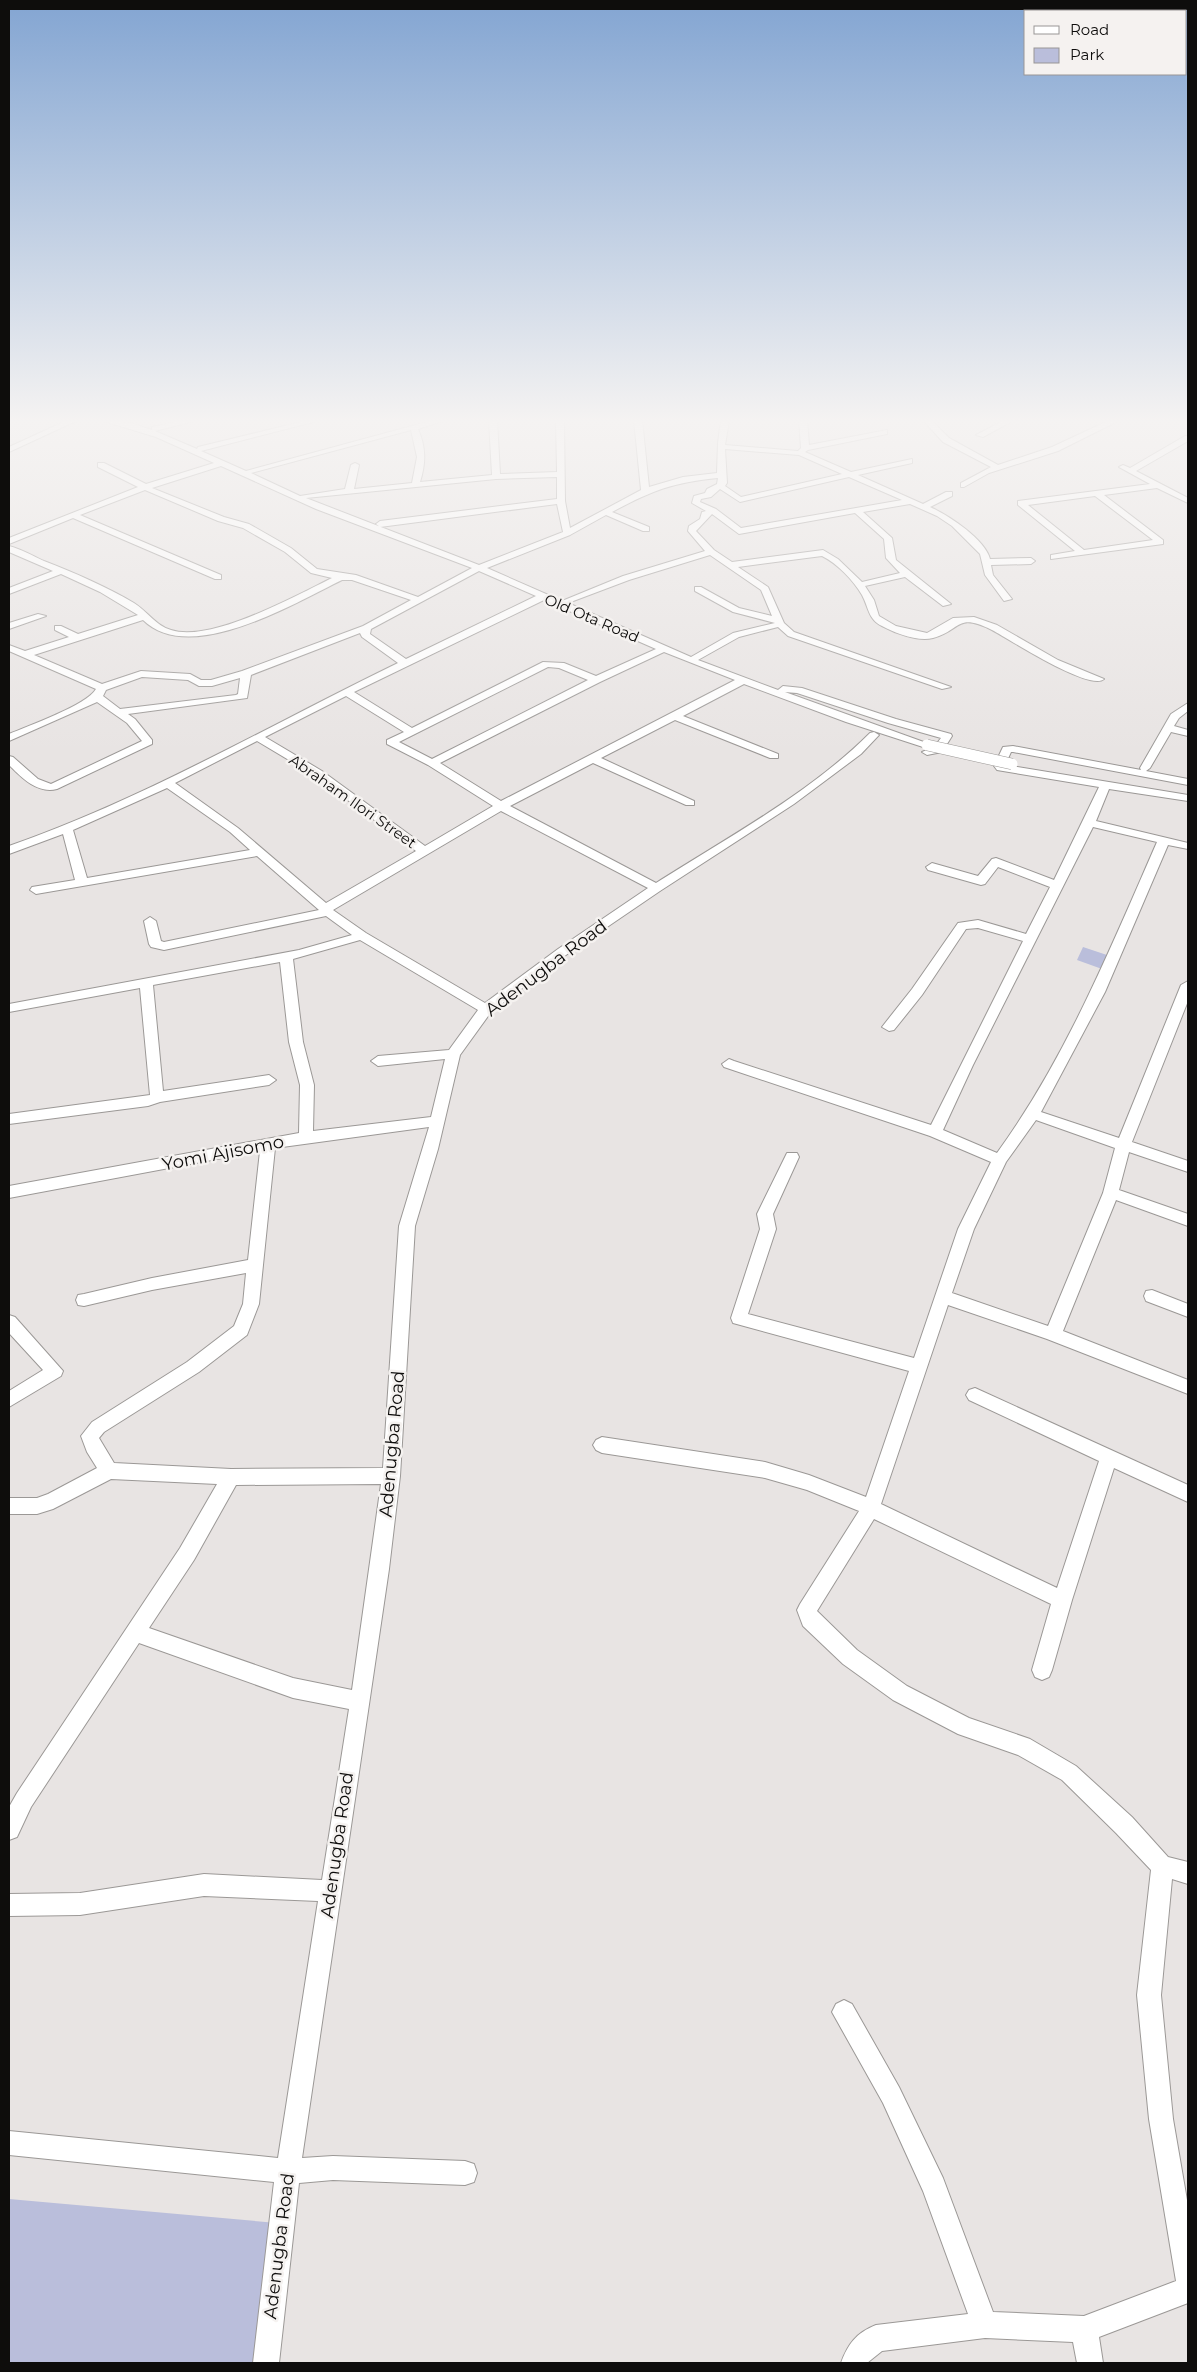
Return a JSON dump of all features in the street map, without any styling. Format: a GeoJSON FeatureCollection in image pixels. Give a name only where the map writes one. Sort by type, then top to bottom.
{"type":"FeatureCollection","features":[{"type":"Feature","properties":{"kind":"street"},"geometry":{"type":"LineString","coordinates":[[9,541],[34,531]]}},
{"type":"Feature","properties":{"kind":"street"},"geometry":{"type":"LineString","coordinates":[[110,531],[218,577]]}},
{"type":"Feature","properties":{"kind":"street"},"geometry":{"type":"LineString","coordinates":[[254,531],[288,550],[308,568],[340,577],[353,577],[419,600]]}},
{"type":"Feature","properties":{"kind":"street","name":"Old Ota Road"},"geometry":{"type":"LineString","coordinates":[[385,531],[482,566],[542,596],[664,649],[693,658]]}},
{"type":"Feature","properties":{"kind":"street","name":"Old Ota Road"},"geometry":{"type":"LineString","coordinates":[[396,531],[566,601],[693,658]]}},
{"type":"Feature","properties":{"kind":"street"},"geometry":{"type":"LineString","coordinates":[[9,738],[97,697],[102,688],[141,674],[190,677],[199,683],[205,684],[246,673],[366,628],[482,566],[572,531]]}},
{"type":"Feature","properties":{"kind":"street"},"geometry":{"type":"LineString","coordinates":[[692,531],[711,552],[765,589],[779,622],[792,634],[946,686]]}},
{"type":"Feature","properties":{"kind":"street"},"geometry":{"type":"LineString","coordinates":[[880,531],[888,538],[889,558],[895,567],[930,589],[946,604]]}},
{"type":"Feature","properties":{"kind":"street"},"geometry":{"type":"LineString","coordinates":[[962,531],[984,553],[989,575],[1007,599]]}},
{"type":"Feature","properties":{"kind":"street"},"geometry":{"type":"LineString","coordinates":[[1055,531],[1082,553]]}},
{"type":"Feature","properties":{"kind":"street"},"geometry":{"type":"LineString","coordinates":[[1054,557],[1160,542],[1145,531]]}},
{"type":"Feature","properties":{"kind":"street"},"geometry":{"type":"LineString","coordinates":[[9,549],[60,571],[134,607],[157,628],[175,635],[201,633],[234,624],[273,610],[340,577]]}},
{"type":"Feature","properties":{"kind":"street"},"geometry":{"type":"LineString","coordinates":[[566,601],[626,578],[711,552]]}},
{"type":"Feature","properties":{"kind":"street"},"geometry":{"type":"LineString","coordinates":[[730,565],[824,553],[843,568],[860,586],[869,600],[873,614],[883,623],[927,636],[960,619],[983,624],[1019,640],[1046,658],[1099,678]]}},
{"type":"Feature","properties":{"kind":"street"},"geometry":{"type":"LineString","coordinates":[[986,562],[1031,561]]}},
{"type":"Feature","properties":{"kind":"street"},"geometry":{"type":"LineString","coordinates":[[9,591],[60,571]]}},
{"type":"Feature","properties":{"kind":"street"},"geometry":{"type":"LineString","coordinates":[[860,586],[905,574]]}},
{"type":"Feature","properties":{"kind":"street"},"geometry":{"type":"LineString","coordinates":[[698,590],[715,600],[762,619],[779,622]]}},
{"type":"Feature","properties":{"kind":"street"},"geometry":{"type":"LineString","coordinates":[[9,850],[67,829],[169,784],[404,663],[542,596]]}},
{"type":"Feature","properties":{"kind":"street"},"geometry":{"type":"LineString","coordinates":[[9,626],[41,616]]}},
{"type":"Feature","properties":{"kind":"street"},"geometry":{"type":"LineString","coordinates":[[24,655],[142,616]]}},
{"type":"Feature","properties":{"kind":"street"},"geometry":{"type":"LineString","coordinates":[[693,658],[736,635],[779,622]]}},
{"type":"Feature","properties":{"kind":"street"},"geometry":{"type":"LineString","coordinates":[[58,628],[78,638]]}},
{"type":"Feature","properties":{"kind":"street"},"geometry":{"type":"LineString","coordinates":[[366,628],[365,634],[404,663]]}},
{"type":"Feature","properties":{"kind":"street"},"geometry":{"type":"LineString","coordinates":[[9,648],[102,688]]}},
{"type":"Feature","properties":{"kind":"street"},"geometry":{"type":"LineString","coordinates":[[432,763],[596,680],[664,649]]}},
{"type":"Feature","properties":{"kind":"street"},"geometry":{"type":"LineString","coordinates":[[693,658],[773,692],[930,742],[1188,796]]}},
{"type":"Feature","properties":{"kind":"street"},"geometry":{"type":"LineString","coordinates":[[693,658],[930,742]]}},
{"type":"Feature","properties":{"kind":"street"},"geometry":{"type":"LineString","coordinates":[[596,680],[561,665],[546,664],[391,742],[432,763],[501,806],[656,888]]}},
{"type":"Feature","properties":{"kind":"street"},"geometry":{"type":"LineString","coordinates":[[118,712],[244,696],[246,673]]}},
{"type":"Feature","properties":{"kind":"street"},"geometry":{"type":"LineString","coordinates":[[150,921],[156,944],[164,946],[326,911],[423,850],[501,806],[742,680]]}},
{"type":"Feature","properties":{"kind":"street"},"geometry":{"type":"LineString","coordinates":[[773,692],[778,699],[784,702],[930,753],[938,750],[947,736],[892,722],[798,690],[784,689]]}},
{"type":"Feature","properties":{"kind":"street"},"geometry":{"type":"LineString","coordinates":[[348,693],[410,731]]}},
{"type":"Feature","properties":{"kind":"street"},"geometry":{"type":"LineString","coordinates":[[9,758],[36,783],[46,787],[53,787],[148,742],[131,721],[97,697]]}},
{"type":"Feature","properties":{"kind":"street"},"geometry":{"type":"LineString","coordinates":[[1145,768],[1175,716],[1188,706]]}},
{"type":"Feature","properties":{"kind":"street"},"geometry":{"type":"LineString","coordinates":[[674,716],[774,756]]}},
{"type":"Feature","properties":{"kind":"street"},"geometry":{"type":"LineString","coordinates":[[1168,728],[1188,733]]}},
{"type":"Feature","properties":{"kind":"street","name":"Adenugba Road"},"geometry":{"type":"LineString","coordinates":[[266,2363],[288,2171],[358,1701],[380,1569],[391,1476],[407,1226],[438,1121],[453,1054],[486,1009],[562,952],[656,888],[790,802],[856,752],[874,735]]}},
{"type":"Feature","properties":{"kind":"street","name":"Abraham Ilori Street"},"geometry":{"type":"LineString","coordinates":[[258,737],[318,773],[423,850]]}},
{"type":"Feature","properties":{"kind":"street"},"geometry":{"type":"LineString","coordinates":[[1188,782],[1013,749],[1007,750],[998,766],[1105,785],[1188,796]]}},
{"type":"Feature","properties":{"kind":"street"},"geometry":{"type":"LineString","coordinates":[[592,758],[690,803]]}},
{"type":"Feature","properties":{"kind":"street"},"geometry":{"type":"LineString","coordinates":[[1014,761],[1188,786]]}},
{"type":"Feature","properties":{"kind":"street"},"geometry":{"type":"LineString","coordinates":[[169,784],[234,830],[326,911],[362,936],[486,1009]]}},
{"type":"Feature","properties":{"kind":"street"},"geometry":{"type":"LineString","coordinates":[[935,1132],[1089,823],[1105,785]]}},
{"type":"Feature","properties":{"kind":"street"},"geometry":{"type":"LineString","coordinates":[[1089,823],[1188,846]]}},
{"type":"Feature","properties":{"kind":"street"},"geometry":{"type":"LineString","coordinates":[[67,829],[82,882]]}},
{"type":"Feature","properties":{"kind":"street"},"geometry":{"type":"LineString","coordinates":[[9,839],[29,844]]}},
{"type":"Feature","properties":{"kind":"street"},"geometry":{"type":"LineString","coordinates":[[1164,840],[1098,992],[1033,1114],[1000,1160],[966,1229],[871,1508],[807,1610],[810,1619],[850,1657],[900,1693],[965,1727],[1023,1746],[1069,1773],[1124,1825],[1162,1866],[1188,1873]]}},
{"type":"Feature","properties":{"kind":"street"},"geometry":{"type":"LineString","coordinates":[[36,890],[258,852]]}},
{"type":"Feature","properties":{"kind":"street"},"geometry":{"type":"LineString","coordinates":[[932,866],[981,881],[996,862],[1000,862],[1014,870],[1057,886]]}},
{"type":"Feature","properties":{"kind":"street"},"geometry":{"type":"LineString","coordinates":[[889,1027],[962,926],[978,924],[1030,939]]}},
{"type":"Feature","properties":{"kind":"street"},"geometry":{"type":"LineString","coordinates":[[9,1008],[286,956],[362,936]]}},
{"type":"Feature","properties":{"kind":"street"},"geometry":{"type":"LineString","coordinates":[[286,956],[296,1042],[307,1085],[306,1137]]}},
{"type":"Feature","properties":{"kind":"street"},"geometry":{"type":"LineString","coordinates":[[146,982],[157,1097]]}},
{"type":"Feature","properties":{"kind":"street"},"geometry":{"type":"LineString","coordinates":[[1053,1334],[1111,1193],[1123,1146],[1188,985]]}},
{"type":"Feature","properties":{"kind":"street"},"geometry":{"type":"LineString","coordinates":[[378,1061],[453,1054]]}},
{"type":"Feature","properties":{"kind":"street"},"geometry":{"type":"LineString","coordinates":[[730,1064],[935,1132],[1000,1160]]}},
{"type":"Feature","properties":{"kind":"street"},"geometry":{"type":"LineString","coordinates":[[9,1119],[148,1101],[157,1097],[269,1080]]}},
{"type":"Feature","properties":{"kind":"street"},"geometry":{"type":"LineString","coordinates":[[1033,1114],[1188,1167]]}},
{"type":"Feature","properties":{"kind":"street","name":"Yomi Ajisomo"},"geometry":{"type":"LineString","coordinates":[[9,1192],[306,1137],[438,1121]]}},
{"type":"Feature","properties":{"kind":"street"},"geometry":{"type":"LineString","coordinates":[[109,1471],[93,1446],[90,1436],[98,1427],[193,1367],[241,1330],[251,1304],[268,1145]]}},
{"type":"Feature","properties":{"kind":"street"},"geometry":{"type":"LineString","coordinates":[[792,1157],[766,1214],[768,1229],[739,1318],[920,1367]]}},
{"type":"Feature","properties":{"kind":"street"},"geometry":{"type":"LineString","coordinates":[[1111,1193],[1188,1220]]}},
{"type":"Feature","properties":{"kind":"street"},"geometry":{"type":"LineString","coordinates":[[84,1300],[152,1284],[256,1265]]}},
{"type":"Feature","properties":{"kind":"street"},"geometry":{"type":"LineString","coordinates":[[942,1296],[1053,1334],[1188,1387]]}},
{"type":"Feature","properties":{"kind":"street"},"geometry":{"type":"LineString","coordinates":[[1152,1296],[1188,1311]]}},
{"type":"Feature","properties":{"kind":"street"},"geometry":{"type":"LineString","coordinates":[[9,1322],[55,1371],[9,1400]]}},
{"type":"Feature","properties":{"kind":"street"},"geometry":{"type":"LineString","coordinates":[[975,1395],[1188,1494]]}},
{"type":"Feature","properties":{"kind":"street"},"geometry":{"type":"LineString","coordinates":[[602,1445],[764,1470],[809,1483],[871,1508],[1062,1600]]}},
{"type":"Feature","properties":{"kind":"street"},"geometry":{"type":"LineString","coordinates":[[1042,1670],[1062,1600],[1109,1456]]}},
{"type":"Feature","properties":{"kind":"street"},"geometry":{"type":"LineString","coordinates":[[9,1506],[37,1506],[53,1501],[109,1471],[231,1477],[391,1476]]}},
{"type":"Feature","properties":{"kind":"street"},"geometry":{"type":"LineString","coordinates":[[9,1829],[16,1799],[187,1554],[231,1477]]}},
{"type":"Feature","properties":{"kind":"street"},"geometry":{"type":"LineString","coordinates":[[134,1632],[293,1688],[358,1701]]}},
{"type":"Feature","properties":{"kind":"street"},"geometry":{"type":"LineString","coordinates":[[1162,1866],[1149,1995],[1161,2119],[1188,2278]]}},
{"type":"Feature","properties":{"kind":"street"},"geometry":{"type":"LineString","coordinates":[[9,1905],[80,1904],[204,1886],[330,1891]]}},
{"type":"Feature","properties":{"kind":"street"},"geometry":{"type":"LineString","coordinates":[[844,2012],[892,2095],[934,2186],[985,2325]]}},
{"type":"Feature","properties":{"kind":"street"},"geometry":{"type":"LineString","coordinates":[[9,2143],[288,2171],[333,2168],[465,2173]]}},
{"type":"Feature","properties":{"kind":"street"},"geometry":{"type":"LineString","coordinates":[[854,2363],[858,2353],[876,2338],[985,2325],[1084,2329],[1188,2290]]}},
{"type":"Feature","properties":{"kind":"street"},"geometry":{"type":"LineString","coordinates":[[1084,2329],[1090,2363]]}},
{"type":"Feature","properties":{"kind":"green space"},"geometry":{"type":"Polygon","coordinates":[[[1083,947],[1110,956],[1102,969],[1077,960],[1083,947]]]}},
{"type":"Feature","properties":{"kind":"green space"},"geometry":{"type":"Polygon","coordinates":[[[9,2199],[277,2223],[262,2363],[9,2363],[9,2199]]]}}]}
